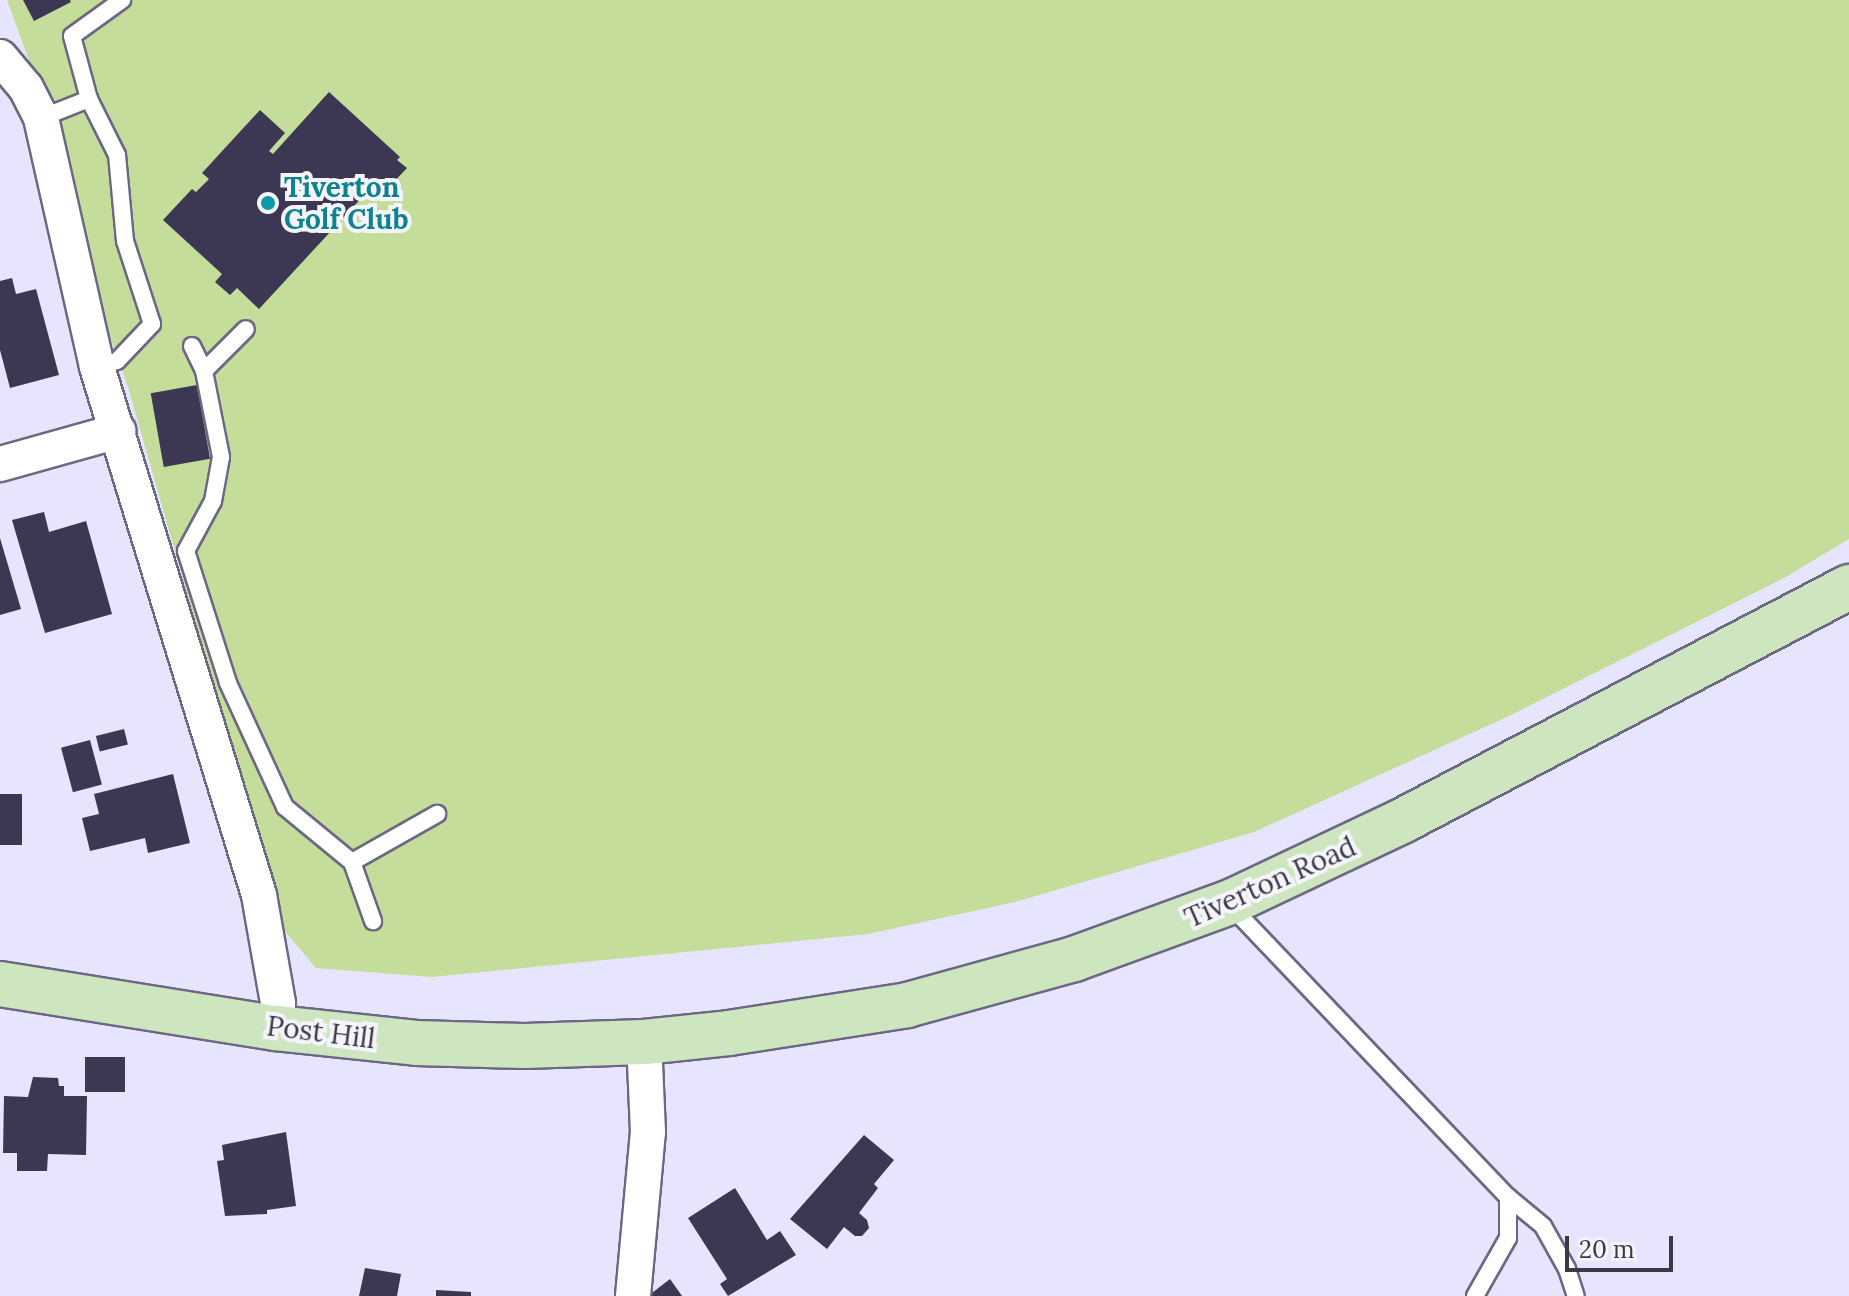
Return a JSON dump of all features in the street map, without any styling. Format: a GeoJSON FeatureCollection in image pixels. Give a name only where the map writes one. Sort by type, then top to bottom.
{"type":"FeatureCollection","features":[{"type":"Feature","properties":{"kind":"street"},"geometry":{"type":"LineString","coordinates":[[0,57],[26,88],[41,118],[97,367],[259,895],[278,1003],[276,1028]]}},
{"type":"Feature","properties":{"kind":"street"},"geometry":{"type":"LineString","coordinates":[[0,464],[118,431]]}},
{"type":"Feature","properties":{"kind":"street","name":"Tiverton Road"},"geometry":{"type":"LineString","coordinates":[[644,1042],[806,1023],[907,1005],[1074,959],[1233,901],[1415,814],[1849,587]]}},
{"type":"Feature","properties":{"kind":"street","name":"Post Hill"},"geometry":{"type":"LineString","coordinates":[[0,984],[276,1028],[416,1043],[525,1046],[644,1042]]}},
{"type":"Feature","properties":{"kind":"street"},"geometry":{"type":"LineString","coordinates":[[633,1296],[648,1132],[644,1042]]}},
{"type":"Feature","properties":{"kind":"lane"},"geometry":{"type":"LineString","coordinates":[[97,367],[117,361],[152,324],[125,241],[117,155],[89,99],[72,36],[122,0]]}},
{"type":"Feature","properties":{"kind":"lane"},"geometry":{"type":"LineString","coordinates":[[41,118],[89,99]]}},
{"type":"Feature","properties":{"kind":"lane"},"geometry":{"type":"LineString","coordinates":[[204,371],[246,329]]}},
{"type":"Feature","properties":{"kind":"lane"},"geometry":{"type":"LineString","coordinates":[[192,346],[204,371],[221,457],[213,501],[186,551],[228,683],[285,807],[352,862],[373,921]]}},
{"type":"Feature","properties":{"kind":"lane"},"geometry":{"type":"LineString","coordinates":[[352,862],[437,814]]}},
{"type":"Feature","properties":{"kind":"lane"},"geometry":{"type":"LineString","coordinates":[[1233,901],[1243,919],[1508,1197],[1543,1226],[1567,1269],[1576,1296]]}},
{"type":"Feature","properties":{"kind":"lane"},"geometry":{"type":"LineString","coordinates":[[1475,1296],[1508,1238],[1508,1197]]}},
{"type":"Feature","properties":{"kind":"green space","name":"Tiverton Golf Club"},"geometry":{"type":"Polygon","coordinates":[[[7,0],[1849,0],[1849,539],[1784,578],[1509,716],[1254,832],[1015,902],[868,934],[432,977],[316,968],[283,929],[128,387],[72,230],[57,138],[7,0]]]}},
{"type":"Feature","properties":{"kind":"building"},"geometry":{"type":"Polygon","coordinates":[[[23,0],[70,0],[71,2],[34,21],[23,0]]]}},
{"type":"Feature","properties":{"kind":"building","name":"Tiverton Golf Club"},"geometry":{"type":"Polygon","coordinates":[[[329,92],[400,157],[397,160],[407,168],[377,200],[368,191],[259,309],[237,288],[230,295],[215,282],[222,274],[163,220],[192,189],[196,192],[209,179],[202,173],[260,110],[285,133],[269,151],[273,154],[329,92]]]}},
{"type":"Feature","properties":{"kind":"building"},"geometry":{"type":"Polygon","coordinates":[[[12,278],[16,294],[36,289],[59,375],[10,388],[0,350],[0,281],[12,278]]]}},
{"type":"Feature","properties":{"kind":"building"},"geometry":{"type":"Polygon","coordinates":[[[197,385],[210,459],[164,467],[151,393],[197,385]]]}},
{"type":"Feature","properties":{"kind":"building"},"geometry":{"type":"Polygon","coordinates":[[[44,512],[49,532],[86,521],[112,614],[45,633],[12,520],[44,512]]]}},
{"type":"Feature","properties":{"kind":"building"},"geometry":{"type":"Polygon","coordinates":[[[0,538],[21,609],[0,615],[0,538]]]}},
{"type":"Feature","properties":{"kind":"building"},"geometry":{"type":"Polygon","coordinates":[[[124,729],[128,745],[100,752],[96,736],[124,729]]]}},
{"type":"Feature","properties":{"kind":"building"},"geometry":{"type":"Polygon","coordinates":[[[90,740],[102,784],[73,792],[61,748],[90,740]]]}},
{"type":"Feature","properties":{"kind":"building"},"geometry":{"type":"Polygon","coordinates":[[[173,774],[190,843],[148,853],[145,838],[90,851],[82,818],[99,814],[94,794],[173,774]]]}},
{"type":"Feature","properties":{"kind":"building"},"geometry":{"type":"Polygon","coordinates":[[[0,794],[22,794],[22,845],[0,845],[0,794]]]}},
{"type":"Feature","properties":{"kind":"building"},"geometry":{"type":"Polygon","coordinates":[[[85,1057],[125,1057],[125,1092],[85,1092],[85,1057]]]}},
{"type":"Feature","properties":{"kind":"building"},"geometry":{"type":"Polygon","coordinates":[[[33,1077],[58,1078],[59,1086],[64,1086],[64,1096],[87,1096],[86,1155],[48,1154],[47,1171],[17,1171],[17,1153],[3,1153],[4,1096],[28,1097],[33,1077]]]}},
{"type":"Feature","properties":{"kind":"building"},"geometry":{"type":"Polygon","coordinates":[[[286,1132],[296,1206],[267,1210],[267,1214],[225,1216],[217,1161],[224,1160],[222,1145],[286,1132]]]}},
{"type":"Feature","properties":{"kind":"building"},"geometry":{"type":"Polygon","coordinates":[[[864,1135],[894,1160],[874,1184],[878,1188],[859,1213],[867,1220],[869,1228],[862,1236],[855,1236],[844,1227],[827,1249],[790,1219],[864,1135]]]}},
{"type":"Feature","properties":{"kind":"building"},"geometry":{"type":"Polygon","coordinates":[[[735,1188],[767,1240],[780,1231],[796,1255],[728,1296],[720,1284],[727,1279],[688,1218],[735,1188]]]}},
{"type":"Feature","properties":{"kind":"building"},"geometry":{"type":"Polygon","coordinates":[[[365,1268],[401,1274],[397,1296],[359,1296],[365,1268]]]}},
{"type":"Feature","properties":{"kind":"building"},"geometry":{"type":"Polygon","coordinates":[[[670,1279],[682,1296],[648,1296],[670,1279]]]}},
{"type":"Feature","properties":{"kind":"building"},"geometry":{"type":"Polygon","coordinates":[[[436,1290],[471,1292],[471,1296],[436,1296],[436,1290]]]}},
{"type":"Feature","properties":{"kind":"place","name":"Tiverton Golf Club"},"geometry":{"type":"Point","coordinates":[268,203]}}]}
